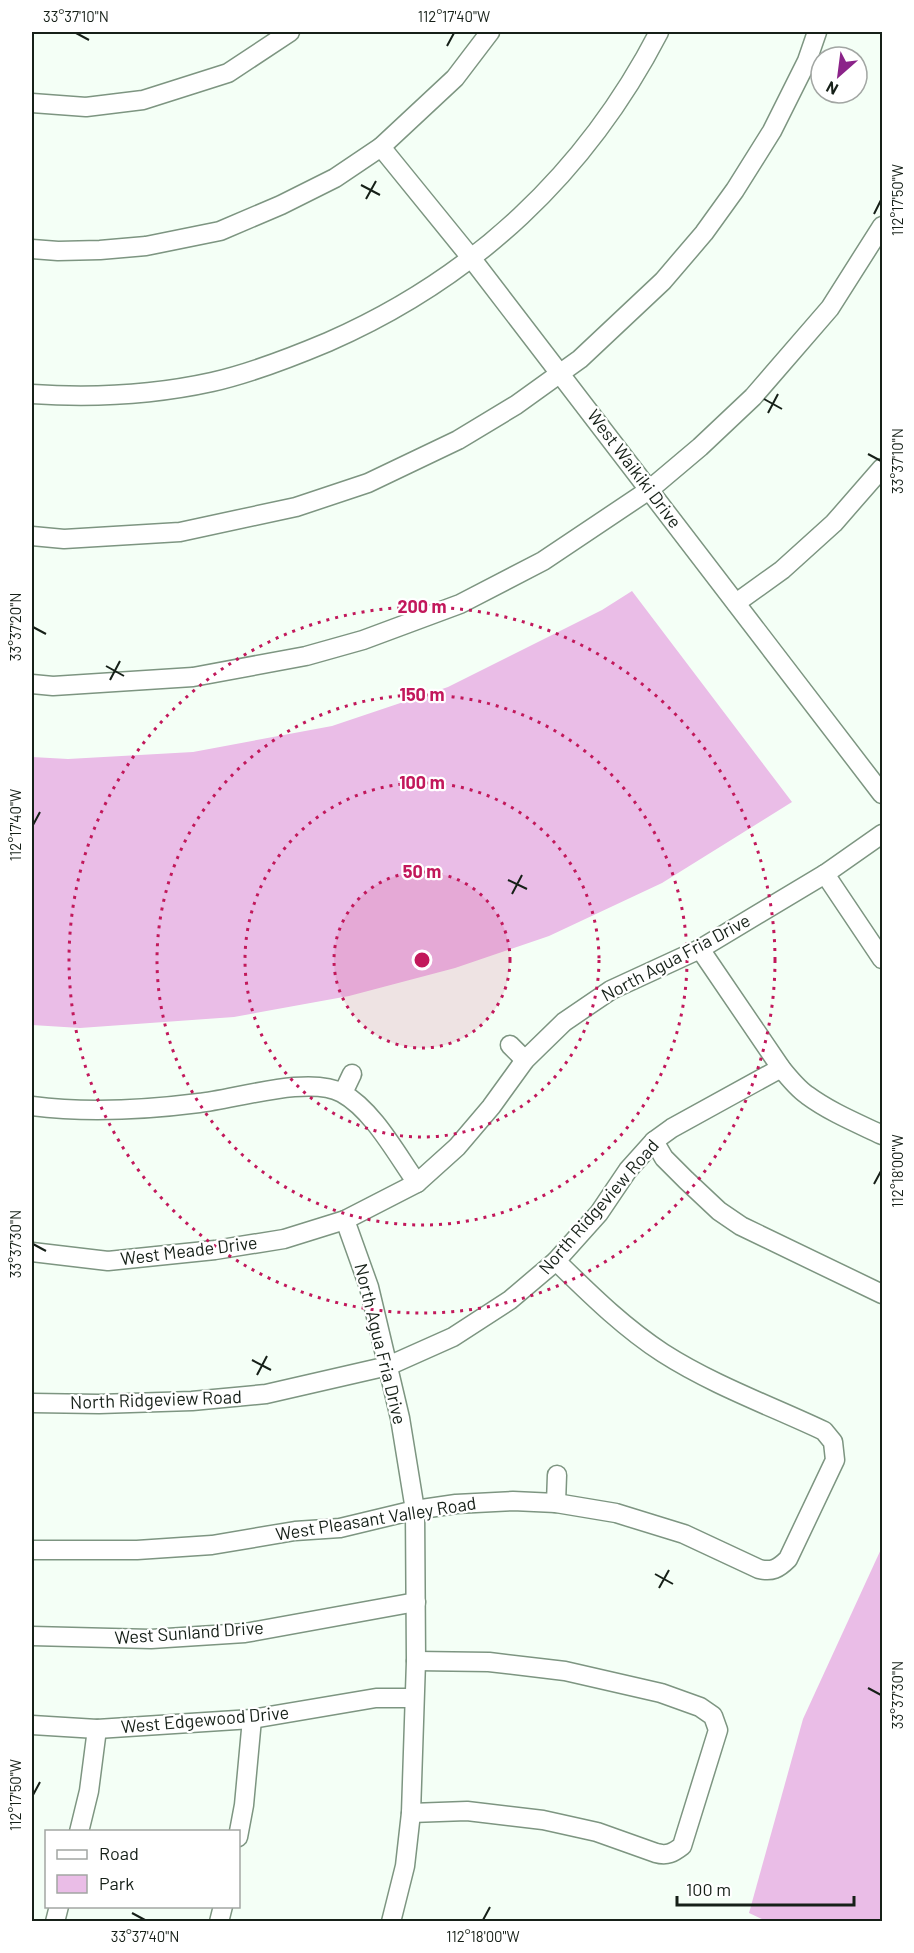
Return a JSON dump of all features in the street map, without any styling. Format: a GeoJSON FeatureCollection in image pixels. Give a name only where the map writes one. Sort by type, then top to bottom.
{"type":"FeatureCollection","features":[{"type":"Feature","properties":{"kind":"street"},"geometry":{"type":"LineString","coordinates":[[32,104],[86,106],[143,100],[228,73],[290,32]]}},
{"type":"Feature","properties":{"kind":"street"},"geometry":{"type":"LineString","coordinates":[[32,249],[100,250],[146,246],[220,231],[281,205],[335,178],[381,147],[455,78],[490,32]]}},
{"type":"Feature","properties":{"kind":"street"},"geometry":{"type":"LineString","coordinates":[[32,394],[67,396],[145,393],[212,382],[283,361],[365,326],[418,296],[472,259],[525,213],[566,171],[602,126],[642,65],[659,32]]}},
{"type":"Feature","properties":{"kind":"street"},"geometry":{"type":"LineString","coordinates":[[32,536],[64,539],[180,532],[296,507],[368,483],[458,440],[516,405],[580,359],[663,281],[704,233],[735,190],[772,131],[807,61],[817,32]]}},
{"type":"Feature","properties":{"kind":"street","name":"West Waikiki Drive"},"geometry":{"type":"LineString","coordinates":[[381,147],[561,373],[882,794]]}},
{"type":"Feature","properties":{"kind":"street"},"geometry":{"type":"LineString","coordinates":[[32,684],[53,686],[193,677],[306,656],[363,640],[460,604],[533,567],[649,490],[700,447],[753,397],[830,308],[882,226]]}},
{"type":"Feature","properties":{"kind":"street"},"geometry":{"type":"LineString","coordinates":[[736,603],[782,570],[834,523],[882,468]]}},
{"type":"Feature","properties":{"kind":"street","name":"North Agua Fria Drive"},"geometry":{"type":"LineString","coordinates":[[391,1922],[405,1866],[411,1813],[416,1661],[415,1510],[400,1418],[369,1287],[345,1220],[417,1183],[464,1139],[491,1107],[525,1060],[564,1022],[611,990],[700,949],[825,874],[882,834]]}},
{"type":"Feature","properties":{"kind":"street"},"geometry":{"type":"LineString","coordinates":[[825,874],[882,959]]}},
{"type":"Feature","properties":{"kind":"street"},"geometry":{"type":"LineString","coordinates":[[700,949],[781,1068],[806,1095],[836,1114],[882,1135]]}},
{"type":"Feature","properties":{"kind":"street"},"geometry":{"type":"LineString","coordinates":[[510,1045],[525,1060]]}},
{"type":"Feature","properties":{"kind":"street","name":"North Ridgeview Road"},"geometry":{"type":"LineString","coordinates":[[32,1403],[180,1402],[266,1394],[388,1366],[453,1337],[510,1300],[556,1261],[599,1213],[628,1170],[654,1141],[672,1128],[781,1068]]}},
{"type":"Feature","properties":{"kind":"street"},"geometry":{"type":"LineString","coordinates":[[343,1093],[352,1074]]}},
{"type":"Feature","properties":{"kind":"street"},"geometry":{"type":"LineString","coordinates":[[32,1106],[70,1111],[145,1107],[199,1103],[286,1088],[328,1087],[343,1093],[359,1105],[417,1183]]}},
{"type":"Feature","properties":{"kind":"street"},"geometry":{"type":"LineString","coordinates":[[654,1141],[664,1158],[686,1180],[719,1210],[741,1226],[882,1294]]}},
{"type":"Feature","properties":{"kind":"street","name":"West Meade Drive"},"geometry":{"type":"LineString","coordinates":[[32,1252],[108,1261],[215,1250],[285,1239],[345,1220]]}},
{"type":"Feature","properties":{"kind":"street","name":"West Pleasant Valley Road"},"geometry":{"type":"LineString","coordinates":[[32,1550],[137,1550],[212,1545],[295,1531],[340,1528],[415,1510],[456,1504],[513,1501],[556,1503],[616,1513],[684,1534],[759,1569],[770,1571],[780,1567],[788,1559],[835,1460],[833,1442],[824,1431],[704,1376],[665,1354],[619,1321],[556,1261]]}},
{"type":"Feature","properties":{"kind":"street"},"geometry":{"type":"LineString","coordinates":[[556,1503],[557,1475]]}},
{"type":"Feature","properties":{"kind":"street","name":"West Sunland Drive"},"geometry":{"type":"LineString","coordinates":[[32,1636],[151,1639],[245,1632],[416,1602]]}},
{"type":"Feature","properties":{"kind":"street"},"geometry":{"type":"LineString","coordinates":[[411,1813],[467,1811],[543,1820],[597,1832],[656,1853],[665,1855],[674,1853],[682,1846],[687,1833],[718,1730],[713,1716],[700,1707],[661,1693],[565,1671],[489,1662],[416,1661]]}},
{"type":"Feature","properties":{"kind":"street","name":"West Edgewood Drive"},"geometry":{"type":"LineString","coordinates":[[32,1725],[97,1729],[252,1719],[376,1698],[414,1698]]}},
{"type":"Feature","properties":{"kind":"street"},"geometry":{"type":"LineString","coordinates":[[239,1830],[244,1805],[252,1719]]}},
{"type":"Feature","properties":{"kind":"street"},"geometry":{"type":"LineString","coordinates":[[79,1830],[89,1791],[97,1729]]}},
{"type":"Feature","properties":{"kind":"green space"},"geometry":{"type":"Polygon","coordinates":[[[632,591],[792,802],[662,883],[549,936],[455,968],[349,996],[234,1017],[80,1028],[32,1025],[32,757],[68,759],[193,752],[332,726],[448,687],[602,610],[632,591]]]}},
{"type":"Feature","properties":{"kind":"green space"},"geometry":{"type":"Polygon","coordinates":[[[882,1547],[882,1921],[766,1921],[749,1913],[803,1719],[882,1547]]]}}]}
